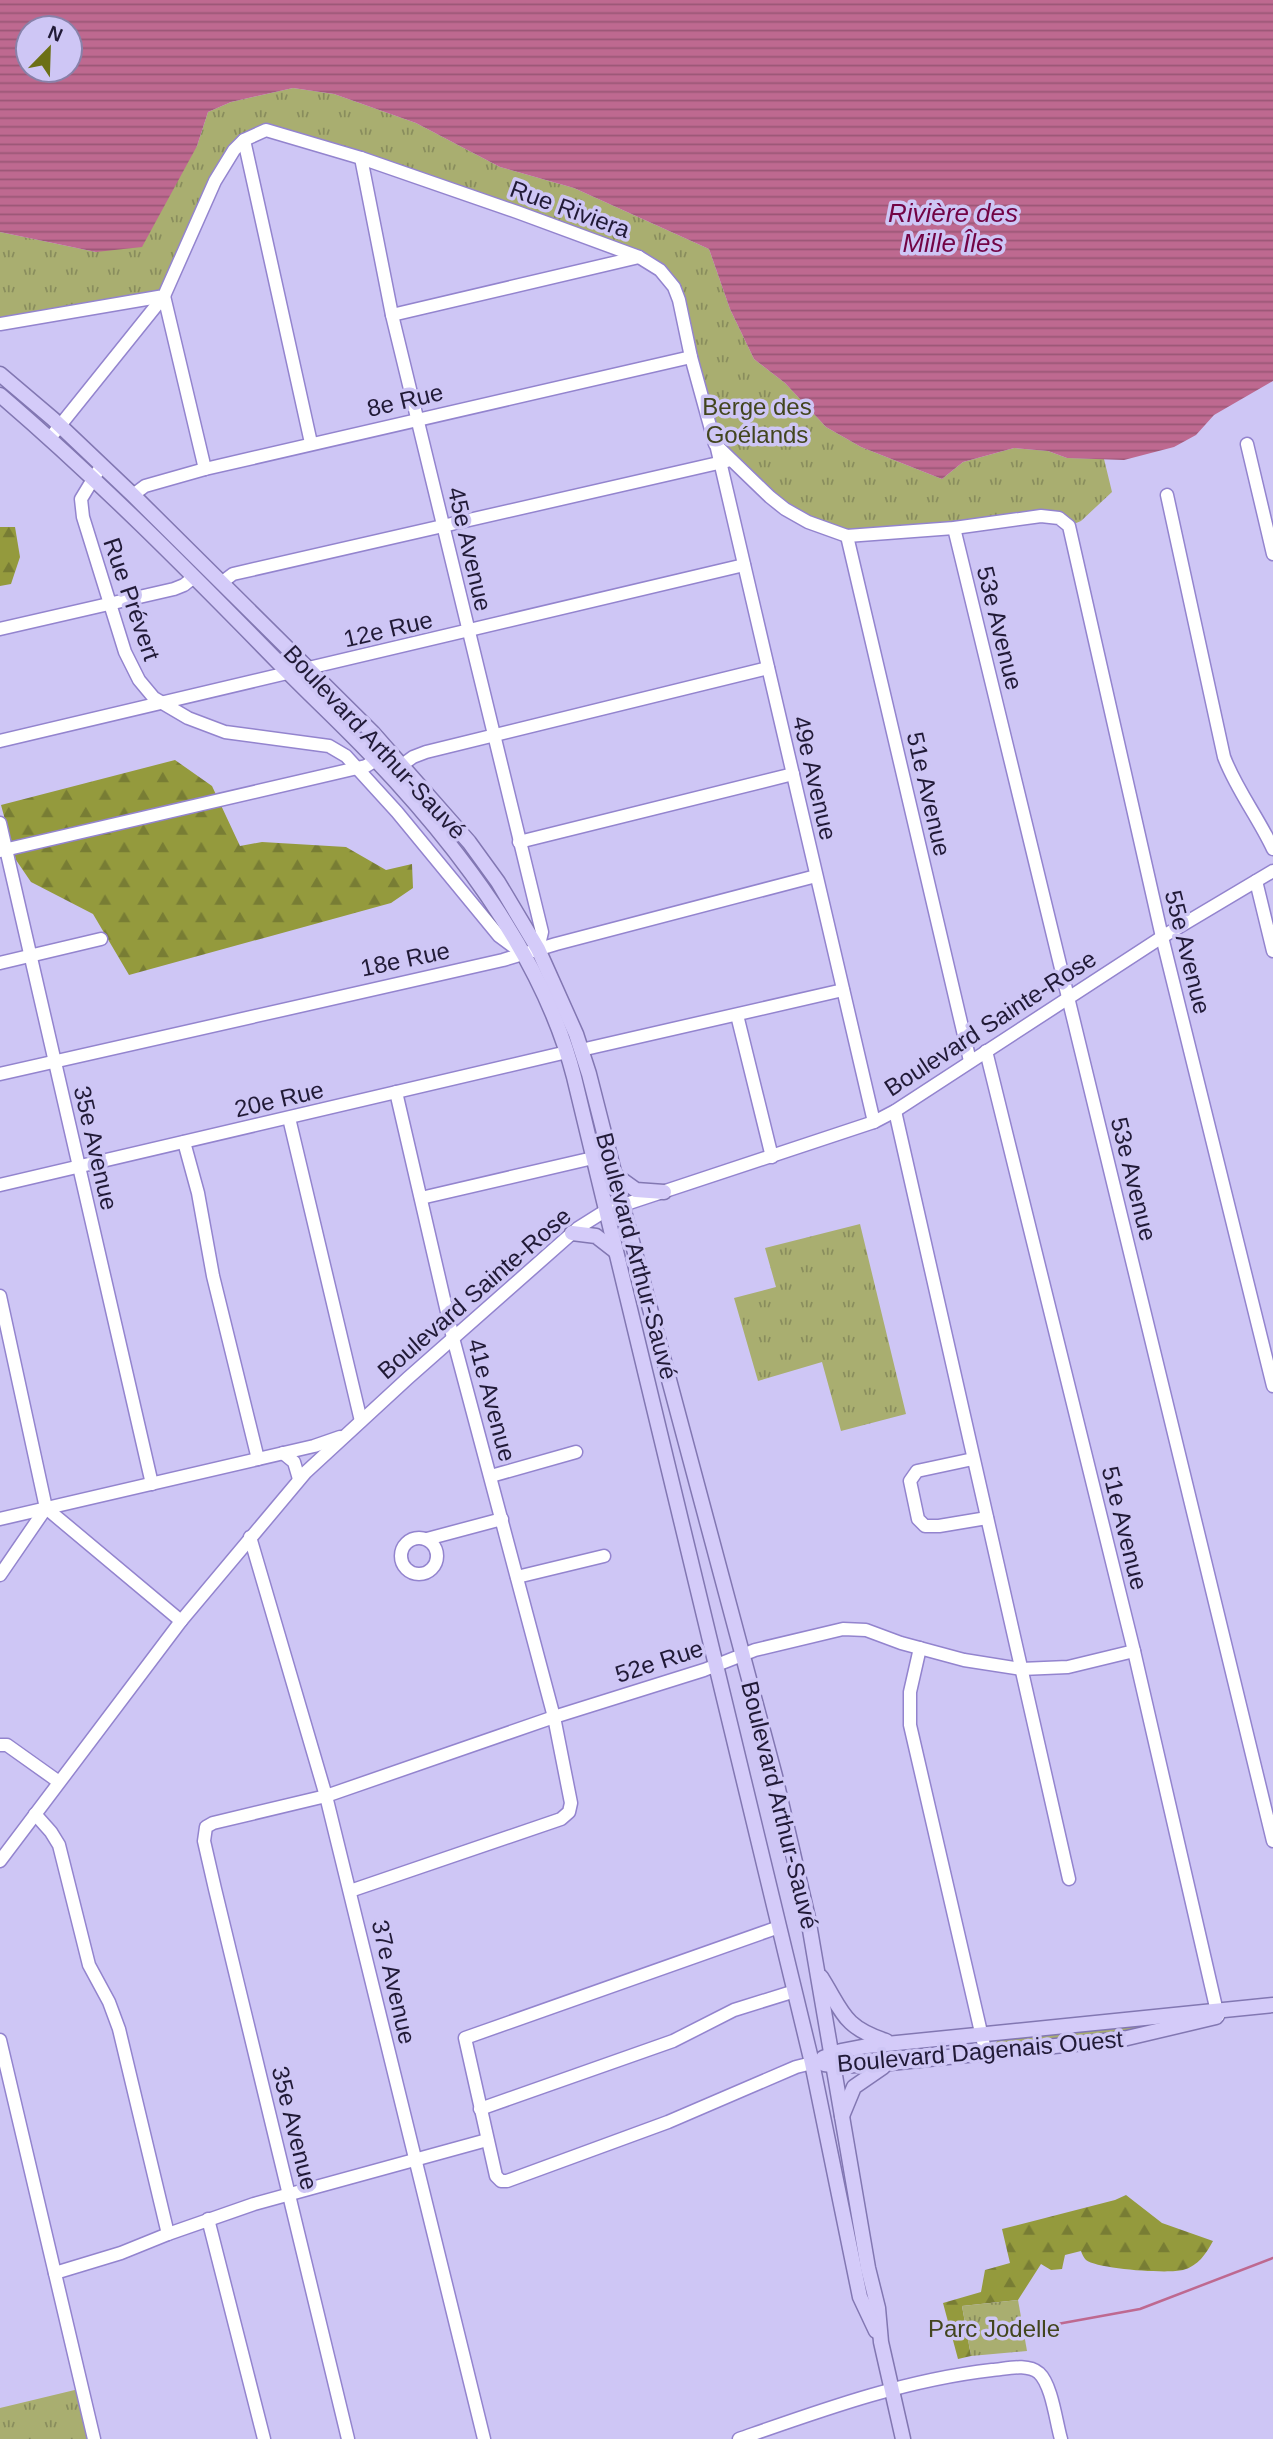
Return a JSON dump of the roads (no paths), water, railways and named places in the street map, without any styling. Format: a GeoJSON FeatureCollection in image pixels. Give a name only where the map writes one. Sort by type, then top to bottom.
{"type":"FeatureCollection","features":[{"type":"Feature","properties":{"kind":"main road","name":"Boulevard Arthur-Sauvé"},"geometry":{"type":"LineString","coordinates":[[0,374],[60,426],[97,471],[194,577],[376,760],[437,830],[468,869],[523,953],[574,1051],[593,1158],[614,1250],[813,2063],[859,2294],[881,2342]]}},
{"type":"Feature","properties":{"kind":"main road","name":"Boulevard Arthur-Sauvé"},"geometry":{"type":"LineString","coordinates":[[0,395],[50,438],[133,495],[309,669],[402,765],[476,851],[538,949],[615,1175],[798,1871],[868,2268],[878,2308],[881,2342],[903,2439]]}},
{"type":"Feature","properties":{"kind":"main road"},"geometry":{"type":"LineString","coordinates":[[615,1175],[636,1190],[664,1192]]}},
{"type":"Feature","properties":{"kind":"main road"},"geometry":{"type":"LineString","coordinates":[[572,1233],[596,1236],[614,1250]]}},
{"type":"Feature","properties":{"kind":"main road"},"geometry":{"type":"LineString","coordinates":[[817,1970],[838,2009],[850,2023],[870,2036],[893,2043]]}},
{"type":"Feature","properties":{"kind":"main road","name":"Boulevard Dagenais Ouest"},"geometry":{"type":"LineString","coordinates":[[832,2061],[851,2049],[893,2043],[1273,2006]]}},
{"type":"Feature","properties":{"kind":"main road","name":"Boulevard Dagenais Ouest"},"geometry":{"type":"LineString","coordinates":[[813,2063],[890,2063],[1139,2036],[1217,2013]]}},
{"type":"Feature","properties":{"kind":"main road"},"geometry":{"type":"LineString","coordinates":[[841,2117],[854,2087],[890,2063]]}},
{"type":"Feature","properties":{"kind":"street","name":"Rue Riviera"},"geometry":{"type":"LineString","coordinates":[[244,140],[266,130],[361,158],[639,257],[660,270],[674,286],[679,300],[691,357],[715,444],[726,461],[785,509],[808,522],[847,536],[954,528],[1041,516],[1059,517],[1069,526]]}},
{"type":"Feature","properties":{"kind":"street"},"geometry":{"type":"LineString","coordinates":[[50,438],[164,296],[215,181],[234,150],[244,140]]}},
{"type":"Feature","properties":{"kind":"street"},"geometry":{"type":"LineString","coordinates":[[244,140],[311,443]]}},
{"type":"Feature","properties":{"kind":"street","name":"45e Avenue"},"geometry":{"type":"LineString","coordinates":[[361,158],[392,315],[542,932],[538,949]]}},
{"type":"Feature","properties":{"kind":"street"},"geometry":{"type":"LineString","coordinates":[[392,315],[639,257]]}},
{"type":"Feature","properties":{"kind":"street"},"geometry":{"type":"LineString","coordinates":[[0,324],[164,296]]}},
{"type":"Feature","properties":{"kind":"street"},"geometry":{"type":"LineString","coordinates":[[164,296],[205,469]]}},
{"type":"Feature","properties":{"kind":"street","name":"8e Rue"},"geometry":{"type":"LineString","coordinates":[[133,495],[145,486],[205,469],[691,357]]}},
{"type":"Feature","properties":{"kind":"street"},"geometry":{"type":"LineString","coordinates":[[1247,443],[1273,554]]}},
{"type":"Feature","properties":{"kind":"street"},"geometry":{"type":"LineString","coordinates":[[222,583],[233,574],[726,461]]}},
{"type":"Feature","properties":{"kind":"street","name":"49e Avenue"},"geometry":{"type":"LineString","coordinates":[[726,461],[744,565],[874,1122]]}},
{"type":"Feature","properties":{"kind":"street","name":"Rue Prévert"},"geometry":{"type":"LineString","coordinates":[[97,471],[81,499],[80,506],[109,603],[134,672],[150,693],[161,703],[198,723],[225,732],[329,746],[346,756],[499,936],[523,953]]}},
{"type":"Feature","properties":{"kind":"street"},"geometry":{"type":"LineString","coordinates":[[1167,495],[1224,757],[1230,773],[1262,824],[1273,849]]}},
{"type":"Feature","properties":{"kind":"street","name":"55e Avenue"},"geometry":{"type":"LineString","coordinates":[[1069,526],[1162,937],[1273,1386]]}},
{"type":"Feature","properties":{"kind":"street","name":"53e Avenue"},"geometry":{"type":"LineString","coordinates":[[954,528],[1273,1841]]}},
{"type":"Feature","properties":{"kind":"street","name":"51e Avenue"},"geometry":{"type":"LineString","coordinates":[[847,536],[970,1061]]}},
{"type":"Feature","properties":{"kind":"street","name":"12e Rue"},"geometry":{"type":"LineString","coordinates":[[0,741],[744,565]]}},
{"type":"Feature","properties":{"kind":"street"},"geometry":{"type":"LineString","coordinates":[[0,629],[180,587],[194,577]]}},
{"type":"Feature","properties":{"kind":"street"},"geometry":{"type":"LineString","coordinates":[[402,765],[426,752],[768,668]]}},
{"type":"Feature","properties":{"kind":"street"},"geometry":{"type":"LineString","coordinates":[[3,850],[368,765],[376,760]]}},
{"type":"Feature","properties":{"kind":"street"},"geometry":{"type":"LineString","coordinates":[[519,842],[793,774]]}},
{"type":"Feature","properties":{"kind":"street","name":"35e Avenue"},"geometry":{"type":"LineString","coordinates":[[0,822],[3,850],[55,1061],[152,1484]]}},
{"type":"Feature","properties":{"kind":"street","name":"Boulevard Sainte-Rose"},"geometry":{"type":"LineString","coordinates":[[0,1861],[181,1620],[299,1479],[344,1435],[572,1233],[605,1211],[874,1122],[1162,937],[1273,871]]}},
{"type":"Feature","properties":{"kind":"street","name":"18e Rue"},"geometry":{"type":"LineString","coordinates":[[0,1074],[503,960],[816,876]]}},
{"type":"Feature","properties":{"kind":"street"},"geometry":{"type":"LineString","coordinates":[[1256,881],[1273,951]]}},
{"type":"Feature","properties":{"kind":"street"},"geometry":{"type":"LineString","coordinates":[[0,963],[101,939]]}},
{"type":"Feature","properties":{"kind":"street","name":"20e Rue"},"geometry":{"type":"LineString","coordinates":[[0,1185],[843,990]]}},
{"type":"Feature","properties":{"kind":"street"},"geometry":{"type":"LineString","coordinates":[[737,1015],[772,1157]]}},
{"type":"Feature","properties":{"kind":"street","name":"51e Avenue"},"geometry":{"type":"LineString","coordinates":[[986,1051],[1133,1651],[1217,2013]]}},
{"type":"Feature","properties":{"kind":"street","name":"41e Avenue"},"geometry":{"type":"LineString","coordinates":[[351,1891],[561,1818],[569,1812],[571,1803],[554,1717],[453,1338],[396,1092]]}},
{"type":"Feature","properties":{"kind":"street"},"geometry":{"type":"LineString","coordinates":[[895,1111],[1069,1879]]}},
{"type":"Feature","properties":{"kind":"street"},"geometry":{"type":"LineString","coordinates":[[289,1118],[361,1421]]}},
{"type":"Feature","properties":{"kind":"street"},"geometry":{"type":"LineString","coordinates":[[184,1142],[198,1193],[213,1276],[258,1459]]}},
{"type":"Feature","properties":{"kind":"street"},"geometry":{"type":"LineString","coordinates":[[421,1198],[593,1158]]}},
{"type":"Feature","properties":{"kind":"street"},"geometry":{"type":"LineString","coordinates":[[0,1296],[46,1508],[181,1620]]}},
{"type":"Feature","properties":{"kind":"street"},"geometry":{"type":"LineString","coordinates":[[0,1519],[283,1453],[344,1435]]}},
{"type":"Feature","properties":{"kind":"street"},"geometry":{"type":"LineString","coordinates":[[491,1476],[576,1452]]}},
{"type":"Feature","properties":{"kind":"street"},"geometry":{"type":"LineString","coordinates":[[283,1453],[294,1462],[299,1479]]}},
{"type":"Feature","properties":{"kind":"street"},"geometry":{"type":"LineString","coordinates":[[973,1459],[917,1471],[911,1481],[918,1519],[925,1526],[939,1526],[987,1518]]}},
{"type":"Feature","properties":{"kind":"street"},"geometry":{"type":"LineString","coordinates":[[0,1575],[46,1508]]}},
{"type":"Feature","properties":{"kind":"street"},"geometry":{"type":"LineString","coordinates":[[427,1539],[502,1520]]}},
{"type":"Feature","properties":{"kind":"street","name":"37e Avenue"},"geometry":{"type":"LineString","coordinates":[[250,1537],[351,1891],[414,2160],[484,2439]]}},
{"type":"Feature","properties":{"kind":"street"},"geometry":{"type":"LineString","coordinates":[[517,1577],[604,1556]]}},
{"type":"Feature","properties":{"kind":"street","name":"52e Rue"},"geometry":{"type":"LineString","coordinates":[[206,1827],[225,1819],[326,1796],[743,1654],[822,1634],[855,1628],[866,1629],[964,1660],[1021,1669],[1068,1667],[1133,1651]]}},
{"type":"Feature","properties":{"kind":"street"},"geometry":{"type":"LineString","coordinates":[[920,1648],[910,1692],[910,1725],[986,2054]]}},
{"type":"Feature","properties":{"kind":"street"},"geometry":{"type":"LineString","coordinates":[[0,1745],[7,1745],[59,1782]]}},
{"type":"Feature","properties":{"kind":"street"},"geometry":{"type":"LineString","coordinates":[[35,1814],[59,1845],[89,1965],[109,2002],[119,2029],[168,2234]]}},
{"type":"Feature","properties":{"kind":"street","name":"35e Avenue"},"geometry":{"type":"LineString","coordinates":[[206,1827],[204,1840],[348,2439]]}},
{"type":"Feature","properties":{"kind":"street"},"geometry":{"type":"LineString","coordinates":[[779,1927],[465,2038],[496,2176],[501,2181],[506,2181],[668,2122],[796,2067],[813,2063]]}},
{"type":"Feature","properties":{"kind":"street"},"geometry":{"type":"LineString","coordinates":[[480,2109],[673,2041],[734,2010],[795,1991]]}},
{"type":"Feature","properties":{"kind":"street"},"geometry":{"type":"LineString","coordinates":[[0,2040],[94,2439]]}},
{"type":"Feature","properties":{"kind":"street"},"geometry":{"type":"LineString","coordinates":[[55,2273],[121,2253],[208,2219],[289,2194],[486,2140]]}},
{"type":"Feature","properties":{"kind":"street"},"geometry":{"type":"LineString","coordinates":[[208,2219],[264,2439]]}},
{"type":"Feature","properties":{"kind":"street"},"geometry":{"type":"LineString","coordinates":[[739,2439],[891,2388],[966,2373],[1017,2368],[1036,2371],[1046,2385],[1061,2439]]}},
{"type":"Feature","properties":{"kind":"water","name":"Rivière des Mille Îles"},"geometry":{"type":"Polygon","coordinates":[[[0,0],[1273,0],[1273,381],[1214,415],[1196,435],[1174,447],[1124,460],[1067,458],[1048,451],[1014,448],[963,462],[942,479],[861,447],[826,427],[785,383],[754,359],[730,309],[709,249],[574,188],[500,167],[416,123],[334,94],[293,88],[231,102],[208,112],[197,146],[142,247],[96,252],[0,232],[0,0]]]}},
{"type":"Feature","properties":{"kind":"waterway"},"geometry":{"type":"LineString","coordinates":[[1052,2325],[1140,2309],[1273,2258]]}},
{"type":"Feature","properties":{"kind":"park label","name":"Berge des Goélands"},"geometry":{"type":"Point","coordinates":[757,420]}},
{"type":"Feature","properties":{"kind":"park label","name":"Parc Jodelle"},"geometry":{"type":"Point","coordinates":[994,2328]}}]}
